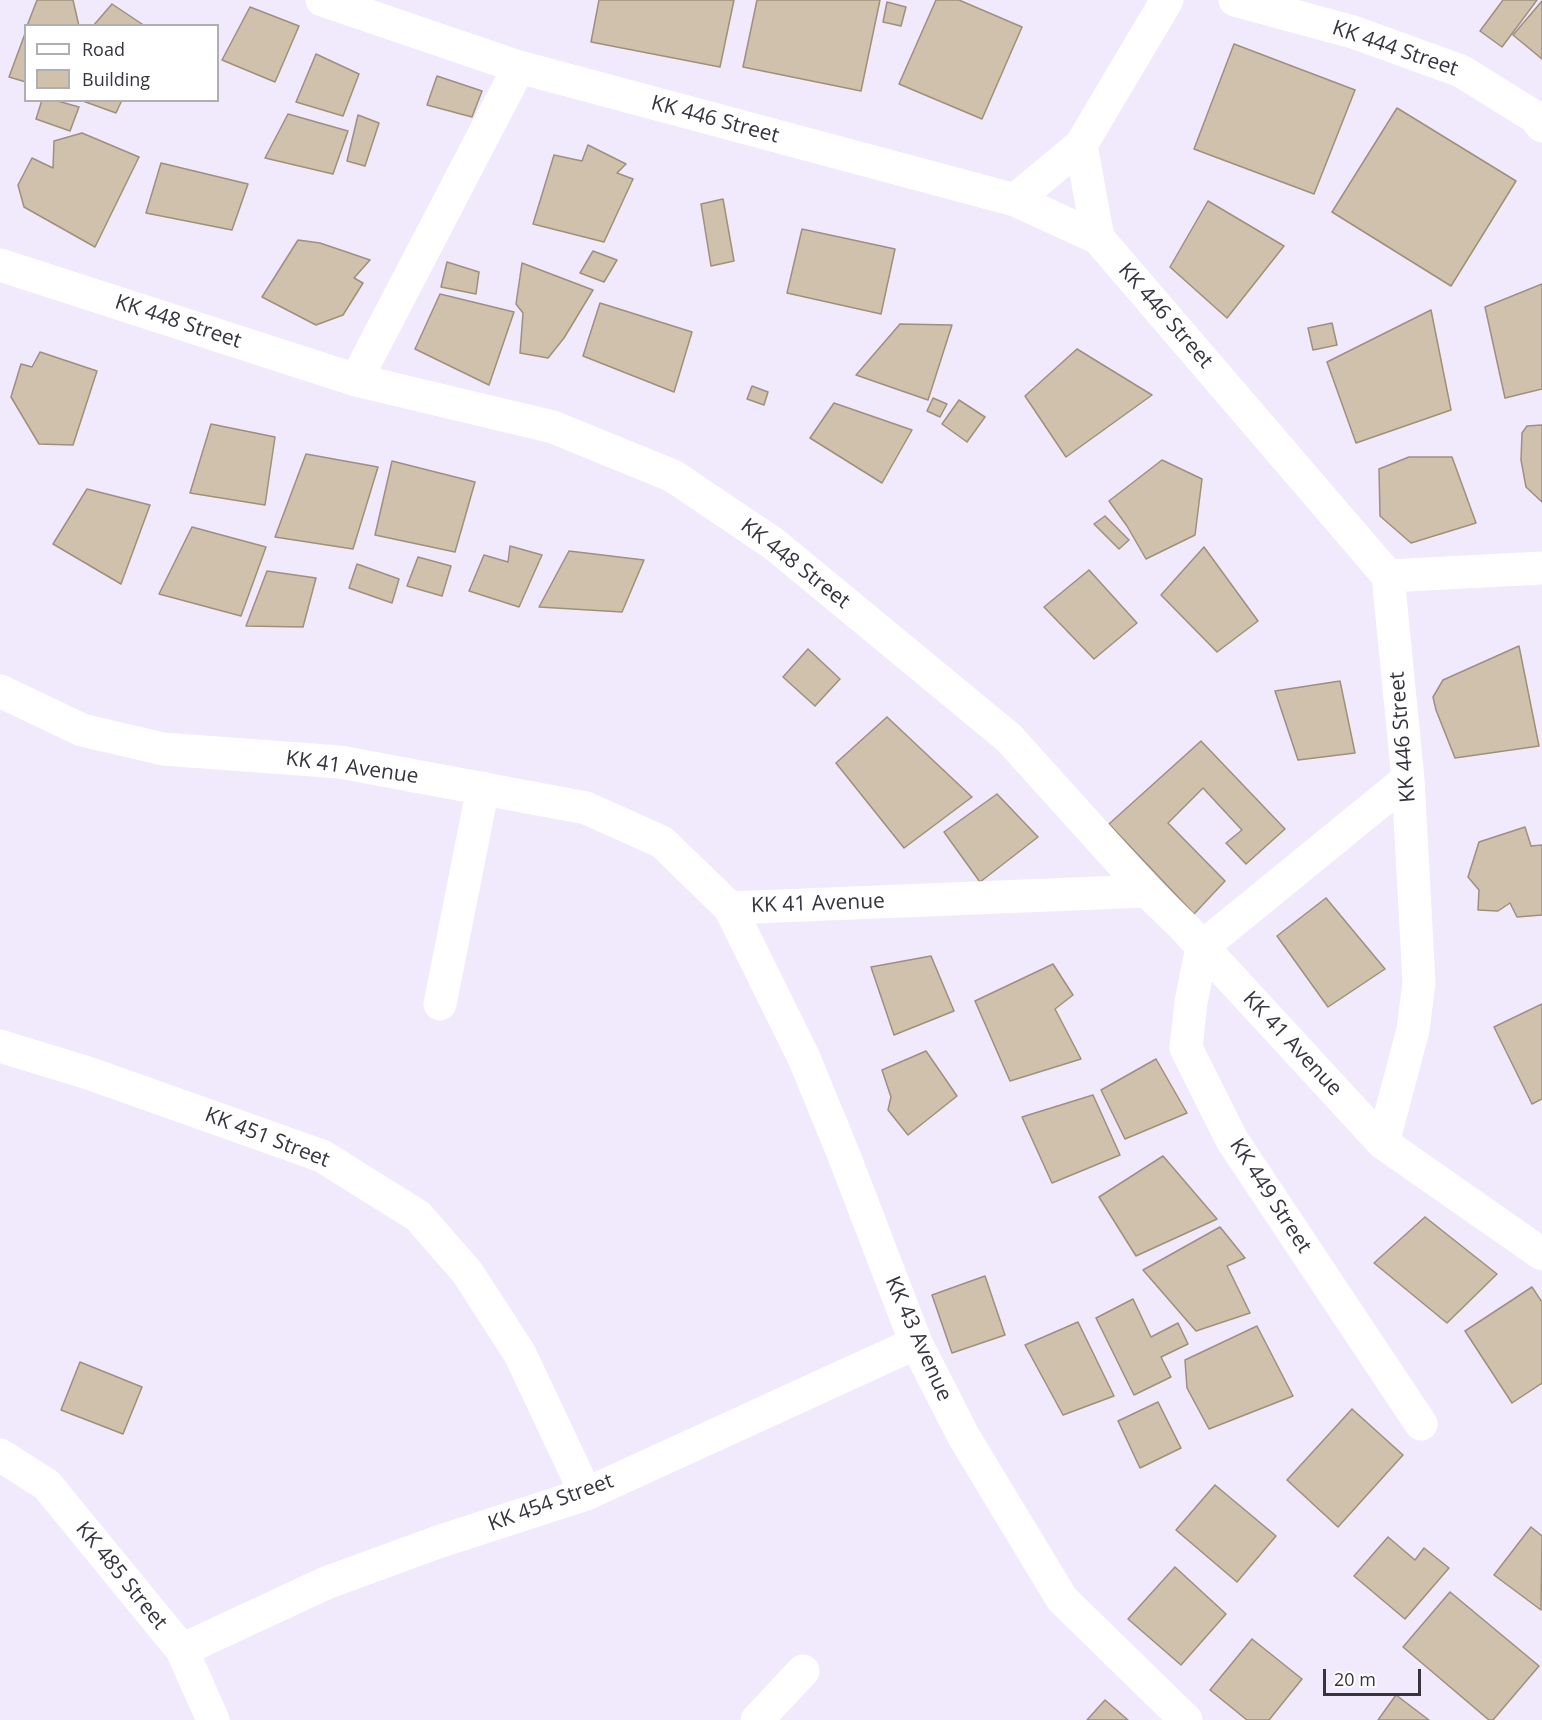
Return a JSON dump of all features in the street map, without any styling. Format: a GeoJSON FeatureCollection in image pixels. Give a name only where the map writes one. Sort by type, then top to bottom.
{"type":"FeatureCollection","features":[{"type":"Feature","properties":{"kind":"street","name":"KK 446 Street"},"geometry":{"type":"LineString","coordinates":[[322,0],[519,67],[1015,200],[1098,238],[1388,576],[1408,780],[1419,983],[1413,1030],[1383,1143]]}},
{"type":"Feature","properties":{"kind":"street"},"geometry":{"type":"LineString","coordinates":[[1015,200],[1081,145],[1167,0]]}},
{"type":"Feature","properties":{"kind":"street","name":"KK 444 Street"},"geometry":{"type":"LineString","coordinates":[[1235,0],[1353,32],[1461,71],[1535,117],[1542,126]]}},
{"type":"Feature","properties":{"kind":"street"},"geometry":{"type":"LineString","coordinates":[[356,380],[519,67]]}},
{"type":"Feature","properties":{"kind":"street"},"geometry":{"type":"LineString","coordinates":[[1081,145],[1098,238]]}},
{"type":"Feature","properties":{"kind":"street","name":"KK 448 Street"},"geometry":{"type":"LineString","coordinates":[[0,265],[356,380],[553,427],[673,476],[774,544],[1009,738],[1147,891]]}},
{"type":"Feature","properties":{"kind":"street"},"geometry":{"type":"LineString","coordinates":[[1388,576],[1542,568]]}},
{"type":"Feature","properties":{"kind":"street","name":"KK 41 Avenue"},"geometry":{"type":"LineString","coordinates":[[0,690],[82,730],[163,749],[340,762],[586,808],[662,842],[730,908],[1147,891],[1202,947],[1383,1143],[1542,1254]]}},
{"type":"Feature","properties":{"kind":"street"},"geometry":{"type":"LineString","coordinates":[[1202,947],[1408,780]]}},
{"type":"Feature","properties":{"kind":"street"},"geometry":{"type":"LineString","coordinates":[[440,1004],[483,788]]}},
{"type":"Feature","properties":{"kind":"street","name":"KK 43 Avenue"},"geometry":{"type":"LineString","coordinates":[[730,908],[804,1058],[916,1343],[964,1437],[1062,1599],[1186,1720]]}},
{"type":"Feature","properties":{"kind":"street","name":"KK 449 Street"},"geometry":{"type":"LineString","coordinates":[[1202,947],[1191,1002],[1186,1048],[1232,1140],[1421,1424]]}},
{"type":"Feature","properties":{"kind":"street","name":"KK 451 Street"},"geometry":{"type":"LineString","coordinates":[[0,1046],[91,1074],[322,1156],[418,1216],[467,1272],[520,1354],[586,1494]]}},
{"type":"Feature","properties":{"kind":"street","name":"KK 454 Street"},"geometry":{"type":"LineString","coordinates":[[182,1650],[326,1583],[438,1542],[586,1494],[916,1343]]}},
{"type":"Feature","properties":{"kind":"street","name":"KK 485 Street"},"geometry":{"type":"LineString","coordinates":[[0,1455],[47,1485],[182,1650],[213,1720]]}},
{"type":"Feature","properties":{"kind":"street"},"geometry":{"type":"LineString","coordinates":[[757,1720],[803,1671]]}},
{"type":"Feature","properties":{"kind":"building"},"geometry":{"type":"Polygon","coordinates":[[[37,0],[73,0],[79,24],[28,24],[37,0]]]}},
{"type":"Feature","properties":{"kind":"building"},"geometry":{"type":"Polygon","coordinates":[[[599,0],[734,0],[720,67],[591,42],[599,0]]]}},
{"type":"Feature","properties":{"kind":"building"},"geometry":{"type":"Polygon","coordinates":[[[757,0],[880,0],[861,91],[743,67],[757,0]]]}},
{"type":"Feature","properties":{"kind":"building"},"geometry":{"type":"Polygon","coordinates":[[[936,0],[959,0],[1022,27],[982,119],[899,84],[936,0]]]}},
{"type":"Feature","properties":{"kind":"building"},"geometry":{"type":"Polygon","coordinates":[[[1503,0],[1537,0],[1502,47],[1480,31],[1503,0]]]}},
{"type":"Feature","properties":{"kind":"building"},"geometry":{"type":"Polygon","coordinates":[[[1542,1],[1542,59],[1513,35],[1542,1]]]}},
{"type":"Feature","properties":{"kind":"building"},"geometry":{"type":"Polygon","coordinates":[[[887,2],[906,7],[901,26],[883,22],[887,2]]]}},
{"type":"Feature","properties":{"kind":"building"},"geometry":{"type":"Polygon","coordinates":[[[112,4],[142,24],[95,24],[112,4]]]}},
{"type":"Feature","properties":{"kind":"building"},"geometry":{"type":"Polygon","coordinates":[[[250,7],[299,26],[275,82],[222,60],[250,7]]]}},
{"type":"Feature","properties":{"kind":"building"},"geometry":{"type":"Polygon","coordinates":[[[24,36],[24,81],[9,77],[24,36]]]}},
{"type":"Feature","properties":{"kind":"building"},"geometry":{"type":"Polygon","coordinates":[[[1234,44],[1355,90],[1314,194],[1194,149],[1234,44]]]}},
{"type":"Feature","properties":{"kind":"building"},"geometry":{"type":"Polygon","coordinates":[[[316,54],[359,74],[343,116],[296,102],[316,54]]]}},
{"type":"Feature","properties":{"kind":"building"},"geometry":{"type":"Polygon","coordinates":[[[437,76],[482,91],[472,117],[427,105],[437,76]]]}},
{"type":"Feature","properties":{"kind":"building"},"geometry":{"type":"Polygon","coordinates":[[[41,102],[61,102],[79,107],[70,131],[36,119],[41,102]]]}},
{"type":"Feature","properties":{"kind":"building"},"geometry":{"type":"Polygon","coordinates":[[[86,102],[121,102],[116,113],[86,102]]]}},
{"type":"Feature","properties":{"kind":"building"},"geometry":{"type":"Polygon","coordinates":[[[1397,108],[1516,181],[1451,286],[1332,212],[1397,108]]]}},
{"type":"Feature","properties":{"kind":"building"},"geometry":{"type":"Polygon","coordinates":[[[288,114],[348,131],[333,174],[265,158],[288,114]]]}},
{"type":"Feature","properties":{"kind":"building"},"geometry":{"type":"Polygon","coordinates":[[[358,115],[379,123],[365,166],[347,161],[358,115]]]}},
{"type":"Feature","properties":{"kind":"building"},"geometry":{"type":"Polygon","coordinates":[[[82,133],[139,157],[95,247],[24,207],[18,185],[32,158],[53,168],[54,141],[82,133]]]}},
{"type":"Feature","properties":{"kind":"building"},"geometry":{"type":"Polygon","coordinates":[[[588,145],[626,164],[617,173],[633,179],[604,242],[533,224],[554,155],[582,161],[588,145]]]}},
{"type":"Feature","properties":{"kind":"building"},"geometry":{"type":"Polygon","coordinates":[[[161,163],[248,184],[232,230],[146,213],[161,163]]]}},
{"type":"Feature","properties":{"kind":"building"},"geometry":{"type":"Polygon","coordinates":[[[723,199],[734,261],[711,266],[701,204],[723,199]]]}},
{"type":"Feature","properties":{"kind":"building"},"geometry":{"type":"Polygon","coordinates":[[[1208,201],[1284,246],[1227,318],[1170,267],[1208,201]]]}},
{"type":"Feature","properties":{"kind":"building"},"geometry":{"type":"Polygon","coordinates":[[[802,229],[895,249],[881,314],[787,293],[802,229]]]}},
{"type":"Feature","properties":{"kind":"building"},"geometry":{"type":"Polygon","coordinates":[[[298,240],[320,243],[370,260],[354,278],[363,283],[343,315],[316,325],[262,297],[298,240]]]}},
{"type":"Feature","properties":{"kind":"building"},"geometry":{"type":"Polygon","coordinates":[[[593,251],[617,260],[604,282],[580,273],[593,251]]]}},
{"type":"Feature","properties":{"kind":"building"},"geometry":{"type":"Polygon","coordinates":[[[447,262],[479,272],[476,294],[441,287],[447,262]]]}},
{"type":"Feature","properties":{"kind":"building"},"geometry":{"type":"Polygon","coordinates":[[[522,263],[593,290],[564,338],[548,358],[520,353],[523,313],[516,304],[522,263]]]}},
{"type":"Feature","properties":{"kind":"building"},"geometry":{"type":"Polygon","coordinates":[[[1542,284],[1542,389],[1505,398],[1485,307],[1542,284]]]}},
{"type":"Feature","properties":{"kind":"building"},"geometry":{"type":"Polygon","coordinates":[[[440,294],[514,312],[489,385],[415,349],[440,294]]]}},
{"type":"Feature","properties":{"kind":"building"},"geometry":{"type":"Polygon","coordinates":[[[600,303],[692,332],[674,392],[583,356],[600,303]]]}},
{"type":"Feature","properties":{"kind":"building"},"geometry":{"type":"Polygon","coordinates":[[[1431,310],[1451,410],[1356,443],[1327,362],[1431,310]]]}},
{"type":"Feature","properties":{"kind":"building"},"geometry":{"type":"Polygon","coordinates":[[[1332,323],[1337,345],[1313,350],[1308,328],[1332,323]]]}},
{"type":"Feature","properties":{"kind":"building"},"geometry":{"type":"Polygon","coordinates":[[[900,324],[952,325],[928,400],[856,375],[900,324]]]}},
{"type":"Feature","properties":{"kind":"building"},"geometry":{"type":"Polygon","coordinates":[[[1077,349],[1152,395],[1066,457],[1025,396],[1077,349]]]}},
{"type":"Feature","properties":{"kind":"building"},"geometry":{"type":"Polygon","coordinates":[[[40,352],[97,371],[73,445],[39,444],[11,397],[21,364],[32,367],[40,352]]]}},
{"type":"Feature","properties":{"kind":"building"},"geometry":{"type":"Polygon","coordinates":[[[752,386],[768,392],[764,405],[747,399],[752,386]]]}},
{"type":"Feature","properties":{"kind":"building"},"geometry":{"type":"Polygon","coordinates":[[[933,398],[947,404],[940,417],[927,411],[933,398]]]}},
{"type":"Feature","properties":{"kind":"building"},"geometry":{"type":"Polygon","coordinates":[[[959,400],[985,417],[967,442],[942,424],[959,400]]]}},
{"type":"Feature","properties":{"kind":"building"},"geometry":{"type":"Polygon","coordinates":[[[834,403],[912,430],[882,483],[810,438],[834,403]]]}},
{"type":"Feature","properties":{"kind":"building"},"geometry":{"type":"Polygon","coordinates":[[[211,424],[275,437],[265,505],[190,493],[211,424]]]}},
{"type":"Feature","properties":{"kind":"building"},"geometry":{"type":"Polygon","coordinates":[[[1542,425],[1542,502],[1526,487],[1521,460],[1522,433],[1527,426],[1542,425]]]}},
{"type":"Feature","properties":{"kind":"building"},"geometry":{"type":"Polygon","coordinates":[[[306,454],[378,467],[353,549],[275,537],[306,454]]]}},
{"type":"Feature","properties":{"kind":"building"},"geometry":{"type":"Polygon","coordinates":[[[1409,457],[1452,457],[1476,523],[1411,543],[1380,516],[1379,469],[1409,457]]]}},
{"type":"Feature","properties":{"kind":"building"},"geometry":{"type":"Polygon","coordinates":[[[1162,460],[1202,479],[1195,535],[1146,559],[1109,501],[1162,460]]]}},
{"type":"Feature","properties":{"kind":"building"},"geometry":{"type":"Polygon","coordinates":[[[392,461],[475,482],[455,552],[375,535],[392,461]]]}},
{"type":"Feature","properties":{"kind":"building"},"geometry":{"type":"Polygon","coordinates":[[[87,489],[150,505],[121,584],[53,544],[87,489]]]}},
{"type":"Feature","properties":{"kind":"building"},"geometry":{"type":"Polygon","coordinates":[[[1105,516],[1129,540],[1119,549],[1094,524],[1105,516]]]}},
{"type":"Feature","properties":{"kind":"building"},"geometry":{"type":"Polygon","coordinates":[[[192,527],[266,547],[241,616],[159,594],[192,527]]]}},
{"type":"Feature","properties":{"kind":"building"},"geometry":{"type":"Polygon","coordinates":[[[510,546],[542,555],[519,607],[469,591],[484,555],[508,562],[510,546]]]}},
{"type":"Feature","properties":{"kind":"building"},"geometry":{"type":"Polygon","coordinates":[[[1204,547],[1258,621],[1217,652],[1161,595],[1204,547]]]}},
{"type":"Feature","properties":{"kind":"building"},"geometry":{"type":"Polygon","coordinates":[[[569,551],[644,560],[622,612],[539,607],[569,551]]]}},
{"type":"Feature","properties":{"kind":"building"},"geometry":{"type":"Polygon","coordinates":[[[418,557],[451,566],[442,596],[407,586],[418,557]]]}},
{"type":"Feature","properties":{"kind":"building"},"geometry":{"type":"Polygon","coordinates":[[[357,564],[399,579],[392,603],[349,588],[357,564]]]}},
{"type":"Feature","properties":{"kind":"building"},"geometry":{"type":"Polygon","coordinates":[[[1089,570],[1137,623],[1094,659],[1044,607],[1089,570]]]}},
{"type":"Feature","properties":{"kind":"building"},"geometry":{"type":"Polygon","coordinates":[[[267,571],[316,578],[303,627],[246,626],[267,571]]]}},
{"type":"Feature","properties":{"kind":"building"},"geometry":{"type":"Polygon","coordinates":[[[1519,646],[1539,746],[1455,758],[1433,697],[1443,680],[1519,646]]]}},
{"type":"Feature","properties":{"kind":"building"},"geometry":{"type":"Polygon","coordinates":[[[808,649],[840,679],[815,706],[783,677],[808,649]]]}},
{"type":"Feature","properties":{"kind":"building"},"geometry":{"type":"Polygon","coordinates":[[[1340,681],[1355,753],[1298,760],[1275,691],[1340,681]]]}},
{"type":"Feature","properties":{"kind":"building"},"geometry":{"type":"Polygon","coordinates":[[[887,717],[972,797],[904,848],[836,763],[887,717]]]}},
{"type":"Feature","properties":{"kind":"building"},"geometry":{"type":"Polygon","coordinates":[[[1201,741],[1285,829],[1246,864],[1226,843],[1242,830],[1203,788],[1168,823],[1225,881],[1194,914],[1109,824],[1201,741]]]}},
{"type":"Feature","properties":{"kind":"building"},"geometry":{"type":"Polygon","coordinates":[[[997,794],[1038,837],[980,882],[944,832],[997,794]]]}},
{"type":"Feature","properties":{"kind":"building"},"geometry":{"type":"Polygon","coordinates":[[[1525,827],[1531,846],[1542,845],[1542,915],[1517,917],[1510,903],[1498,911],[1478,910],[1479,890],[1468,877],[1479,842],[1525,827]]]}},
{"type":"Feature","properties":{"kind":"building"},"geometry":{"type":"Polygon","coordinates":[[[1326,898],[1385,969],[1328,1007],[1277,936],[1326,898]]]}},
{"type":"Feature","properties":{"kind":"building"},"geometry":{"type":"Polygon","coordinates":[[[931,956],[954,1011],[894,1035],[871,967],[931,956]]]}},
{"type":"Feature","properties":{"kind":"building"},"geometry":{"type":"Polygon","coordinates":[[[1053,964],[1073,995],[1055,1009],[1081,1059],[1010,1081],[975,1001],[1053,964]]]}},
{"type":"Feature","properties":{"kind":"building"},"geometry":{"type":"Polygon","coordinates":[[[1542,1004],[1542,1099],[1532,1104],[1494,1027],[1542,1004]]]}},
{"type":"Feature","properties":{"kind":"building"},"geometry":{"type":"Polygon","coordinates":[[[926,1051],[957,1096],[908,1135],[888,1110],[891,1097],[882,1070],[926,1051]]]}},
{"type":"Feature","properties":{"kind":"building"},"geometry":{"type":"Polygon","coordinates":[[[1156,1059],[1187,1113],[1125,1139],[1101,1090],[1156,1059]]]}},
{"type":"Feature","properties":{"kind":"building"},"geometry":{"type":"Polygon","coordinates":[[[1093,1095],[1120,1155],[1052,1183],[1022,1117],[1093,1095]]]}},
{"type":"Feature","properties":{"kind":"building"},"geometry":{"type":"Polygon","coordinates":[[[1163,1156],[1217,1219],[1136,1256],[1099,1197],[1163,1156]]]}},
{"type":"Feature","properties":{"kind":"building"},"geometry":{"type":"Polygon","coordinates":[[[1425,1217],[1497,1274],[1447,1323],[1374,1263],[1425,1217]]]}},
{"type":"Feature","properties":{"kind":"building"},"geometry":{"type":"Polygon","coordinates":[[[1220,1227],[1245,1258],[1227,1266],[1250,1313],[1196,1331],[1143,1270],[1220,1227]]]}},
{"type":"Feature","properties":{"kind":"building"},"geometry":{"type":"Polygon","coordinates":[[[985,1276],[1005,1335],[952,1353],[932,1295],[985,1276]]]}},
{"type":"Feature","properties":{"kind":"building"},"geometry":{"type":"Polygon","coordinates":[[[1532,1287],[1542,1302],[1542,1383],[1512,1403],[1465,1331],[1532,1287]]]}},
{"type":"Feature","properties":{"kind":"building"},"geometry":{"type":"Polygon","coordinates":[[[1133,1299],[1151,1337],[1178,1323],[1188,1344],[1161,1357],[1171,1377],[1134,1395],[1096,1318],[1133,1299]]]}},
{"type":"Feature","properties":{"kind":"building"},"geometry":{"type":"Polygon","coordinates":[[[1078,1322],[1114,1396],[1063,1415],[1025,1345],[1078,1322]]]}},
{"type":"Feature","properties":{"kind":"building"},"geometry":{"type":"Polygon","coordinates":[[[1257,1326],[1293,1396],[1209,1429],[1187,1388],[1185,1360],[1257,1326]]]}},
{"type":"Feature","properties":{"kind":"building"},"geometry":{"type":"Polygon","coordinates":[[[80,1362],[142,1387],[123,1434],[61,1410],[80,1362]]]}},
{"type":"Feature","properties":{"kind":"building"},"geometry":{"type":"Polygon","coordinates":[[[1158,1402],[1181,1448],[1140,1468],[1118,1421],[1158,1402]]]}},
{"type":"Feature","properties":{"kind":"building"},"geometry":{"type":"Polygon","coordinates":[[[1352,1409],[1403,1455],[1338,1527],[1287,1480],[1352,1409]]]}},
{"type":"Feature","properties":{"kind":"building"},"geometry":{"type":"Polygon","coordinates":[[[1215,1485],[1276,1536],[1237,1582],[1176,1530],[1215,1485]]]}},
{"type":"Feature","properties":{"kind":"building"},"geometry":{"type":"Polygon","coordinates":[[[1531,1527],[1542,1536],[1541,1610],[1494,1575],[1531,1527]]]}},
{"type":"Feature","properties":{"kind":"building"},"geometry":{"type":"Polygon","coordinates":[[[1388,1537],[1415,1560],[1424,1548],[1449,1568],[1405,1619],[1354,1576],[1388,1537]]]}},
{"type":"Feature","properties":{"kind":"building"},"geometry":{"type":"Polygon","coordinates":[[[1175,1567],[1226,1614],[1181,1665],[1128,1619],[1175,1567]]]}},
{"type":"Feature","properties":{"kind":"building"},"geometry":{"type":"Polygon","coordinates":[[[1450,1592],[1539,1666],[1493,1720],[1489,1720],[1403,1647],[1450,1592]]]}},
{"type":"Feature","properties":{"kind":"building"},"geometry":{"type":"Polygon","coordinates":[[[1252,1639],[1302,1679],[1269,1720],[1247,1720],[1210,1690],[1252,1639]]]}},
{"type":"Feature","properties":{"kind":"building"},"geometry":{"type":"Polygon","coordinates":[[[1396,1695],[1429,1720],[1378,1720],[1396,1695]]]}},
{"type":"Feature","properties":{"kind":"building"},"geometry":{"type":"Polygon","coordinates":[[[1105,1700],[1128,1720],[1087,1720],[1105,1700]]]}}]}
